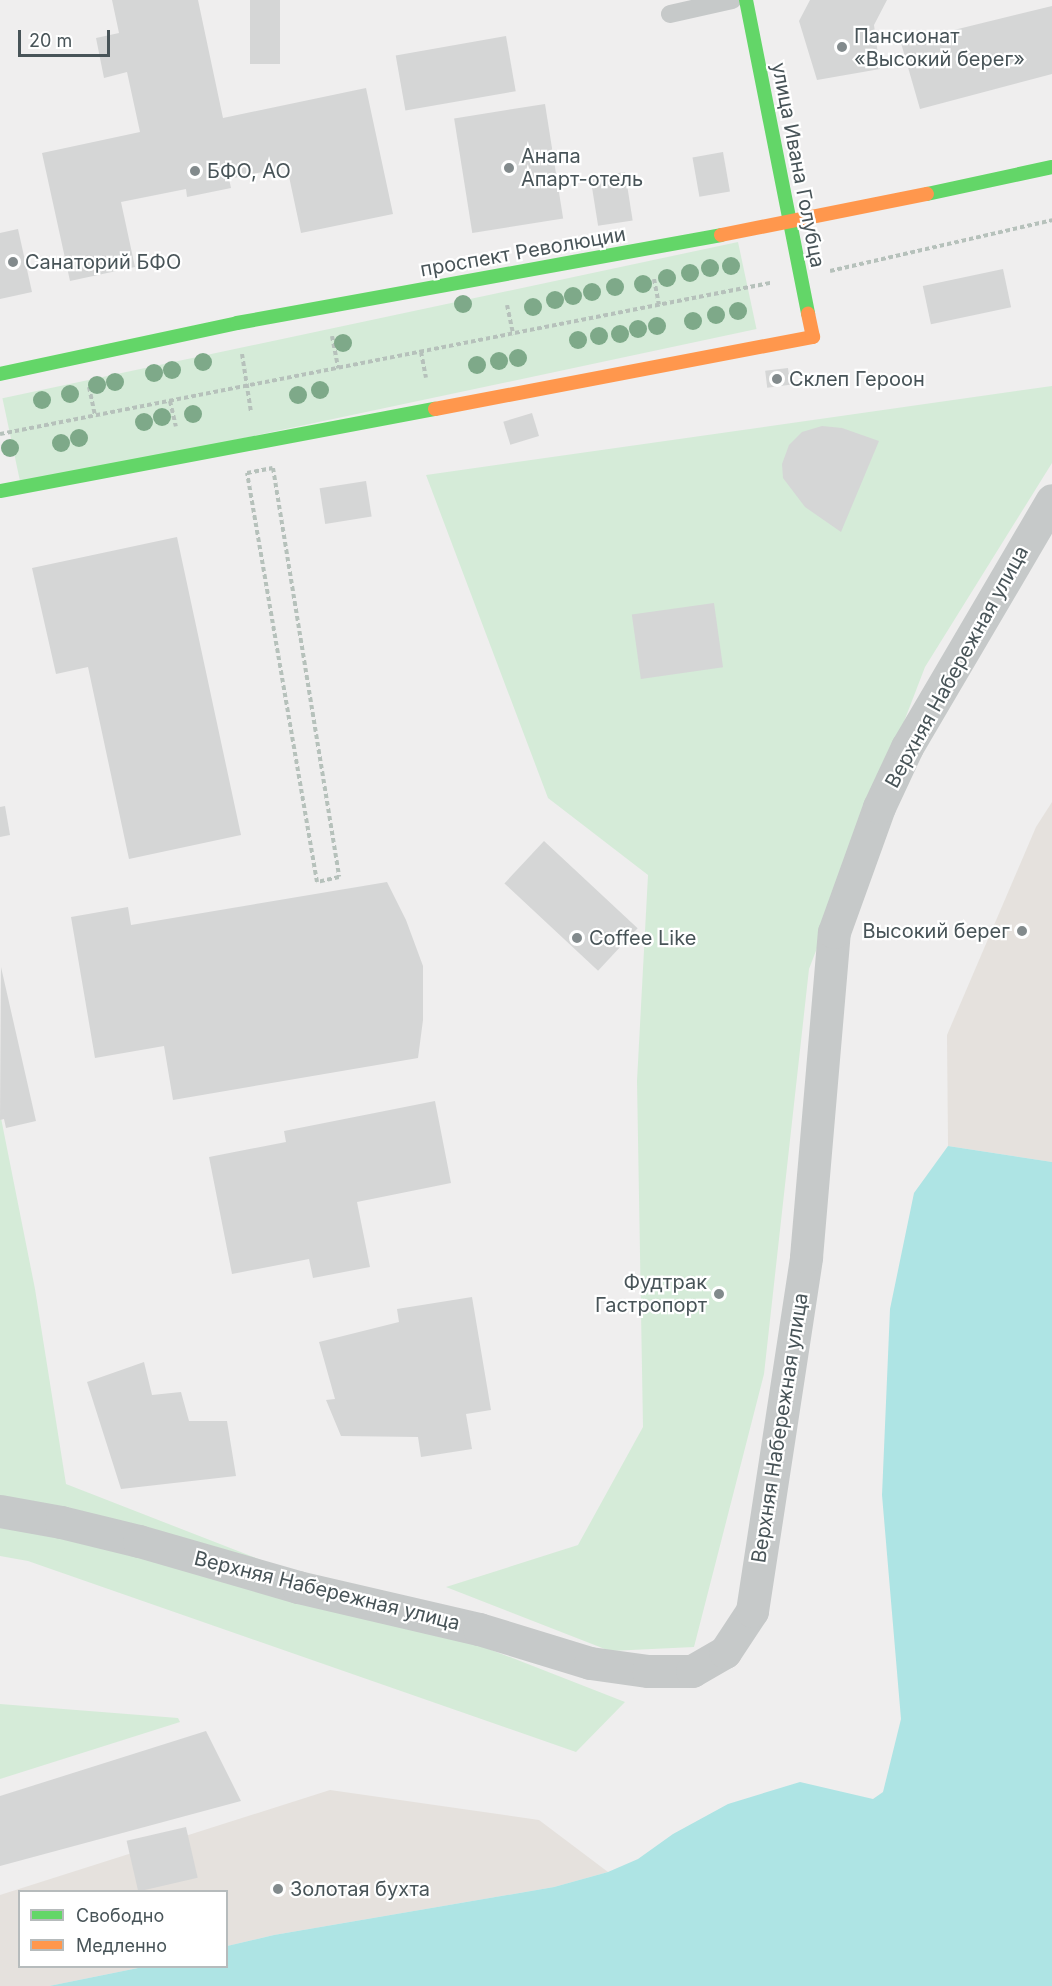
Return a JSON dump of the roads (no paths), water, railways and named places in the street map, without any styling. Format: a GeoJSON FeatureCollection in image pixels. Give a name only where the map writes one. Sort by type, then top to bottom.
{"type":"FeatureCollection","features":[{"type":"Feature","properties":{"kind":"street","name":"улица Ивана Голубца"},"geometry":{"type":"LineString","coordinates":[[0,491],[813,337],[746,0]]}},
{"type":"Feature","properties":{"kind":"street","name":"проспект Революции"},"geometry":{"type":"LineString","coordinates":[[0,374],[237,323],[789,223],[1052,167]]}},
{"type":"Feature","properties":{"kind":"street","name":"Верхняя Набережная улица"},"geometry":{"type":"LineString","coordinates":[[0,1511],[61,1522],[139,1541],[298,1587],[479,1629],[590,1663],[648,1671],[692,1671],[725,1652],[752,1611],[806,1257],[834,932],[879,807],[907,747],[1052,500]]}},
{"type":"Feature","properties":{"kind":"lane"},"geometry":{"type":"LineString","coordinates":[[670,14],[732,0]]}},
{"type":"Feature","properties":{"kind":"water"},"geometry":{"type":"Polygon","coordinates":[[[948,1146],[1052,1162],[1052,1986],[49,1986],[138,1968],[228,1968],[228,1946],[274,1935],[554,1887],[608,1872],[638,1859],[673,1834],[728,1804],[800,1782],[873,1799],[883,1792],[901,1719],[882,1495],[890,1309],[914,1193],[948,1146]]]}},
{"type":"Feature","properties":{"kind":"place","name":"Пансионат «Высокий берег»"},"geometry":{"type":"Point","coordinates":[842,47]}},
{"type":"Feature","properties":{"kind":"place","name":"Анапа Апарт-отель"},"geometry":{"type":"Point","coordinates":[509,168]}},
{"type":"Feature","properties":{"kind":"place","name":"БФО, АО"},"geometry":{"type":"Point","coordinates":[195,171]}},
{"type":"Feature","properties":{"kind":"place","name":"Санаторий БФО"},"geometry":{"type":"Point","coordinates":[13,262]}},
{"type":"Feature","properties":{"kind":"place","name":"Склеп Героон"},"geometry":{"type":"Point","coordinates":[777,379]}},
{"type":"Feature","properties":{"kind":"place","name":"Высокий берег"},"geometry":{"type":"Point","coordinates":[1022,931]}},
{"type":"Feature","properties":{"kind":"place","name":"Coffee Like"},"geometry":{"type":"Point","coordinates":[577,938]}},
{"type":"Feature","properties":{"kind":"place","name":"Фудтрак Гастропорт"},"geometry":{"type":"Point","coordinates":[719,1294]}},
{"type":"Feature","properties":{"kind":"place","name":"Золотая бухта"},"geometry":{"type":"Point","coordinates":[278,1889]}}]}
